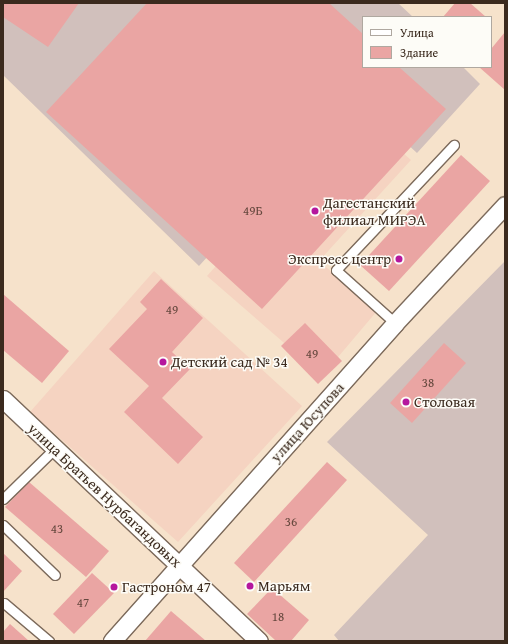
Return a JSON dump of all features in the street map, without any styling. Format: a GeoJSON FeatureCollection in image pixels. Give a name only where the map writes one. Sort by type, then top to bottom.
{"type":"FeatureCollection","features":[{"type":"Feature","properties":{"kind":"street","name":"улица Юсупова"},"geometry":{"type":"LineString","coordinates":[[112,641],[395,323],[505,205]]}},
{"type":"Feature","properties":{"kind":"street","name":"улица Братьев Нурбагандовых"},"geometry":{"type":"LineString","coordinates":[[3,399],[259,641]]}},
{"type":"Feature","properties":{"kind":"lane"},"geometry":{"type":"LineString","coordinates":[[395,323],[336,270],[454,145]]}},
{"type":"Feature","properties":{"kind":"lane"},"geometry":{"type":"LineString","coordinates":[[3,499],[55,448]]}},
{"type":"Feature","properties":{"kind":"lane"},"geometry":{"type":"LineString","coordinates":[[3,525],[55,575]]}},
{"type":"Feature","properties":{"kind":"lane"},"geometry":{"type":"LineString","coordinates":[[3,604],[4,602],[49,641]]}},
{"type":"Feature","properties":{"kind":"shaded area"},"geometry":{"type":"Polygon","coordinates":[[[3,3],[398,3],[412,16],[362,16],[362,68],[464,68],[480,84],[417,153],[354,95],[199,266],[3,75],[3,3]]]}},
{"type":"Feature","properties":{"kind":"shaded area","name":"Дагестанский филиал МИРЭА"},"geometry":{"type":"Polygon","coordinates":[[[354,110],[411,160],[319,261],[377,311],[322,376],[207,276],[354,110]]]}},
{"type":"Feature","properties":{"kind":"shaded area"},"geometry":{"type":"Polygon","coordinates":[[[505,261],[505,641],[339,641],[334,635],[428,535],[327,442],[505,261]]]}},
{"type":"Feature","properties":{"kind":"shaded area","name":"Детский сад № 34"},"geometry":{"type":"Polygon","coordinates":[[[154,271],[302,406],[178,542],[30,412],[154,271]]]}},
{"type":"Feature","properties":{"kind":"building"},"geometry":{"type":"Polygon","coordinates":[[[3,3],[79,3],[48,47],[3,17],[3,3]]]}},
{"type":"Feature","properties":{"kind":"building"},"geometry":{"type":"Polygon","coordinates":[[[147,3],[329,3],[362,33],[362,68],[400,68],[446,109],[262,309],[46,112],[147,3]]]}},
{"type":"Feature","properties":{"kind":"building"},"geometry":{"type":"Polygon","coordinates":[[[455,3],[470,3],[485,16],[444,16],[455,3]]]}},
{"type":"Feature","properties":{"kind":"building"},"geometry":{"type":"Polygon","coordinates":[[[505,32],[505,90],[480,68],[492,68],[492,48],[505,32]]]}},
{"type":"Feature","properties":{"kind":"building"},"geometry":{"type":"Polygon","coordinates":[[[461,155],[490,181],[389,291],[360,265],[461,155]]]}},
{"type":"Feature","properties":{"kind":"building"},"geometry":{"type":"Polygon","coordinates":[[[161,279],[203,318],[172,352],[190,369],[162,398],[203,437],[178,464],[124,412],[149,386],[109,349],[147,309],[140,302],[161,279]]]}},
{"type":"Feature","properties":{"kind":"building"},"geometry":{"type":"Polygon","coordinates":[[[3,294],[69,351],[42,383],[3,350],[3,294]]]}},
{"type":"Feature","properties":{"kind":"building"},"geometry":{"type":"Polygon","coordinates":[[[305,323],[342,361],[318,384],[281,346],[305,323]]]}},
{"type":"Feature","properties":{"kind":"building"},"geometry":{"type":"Polygon","coordinates":[[[444,343],[466,363],[412,423],[390,403],[444,343]]]}},
{"type":"Feature","properties":{"kind":"building"},"geometry":{"type":"Polygon","coordinates":[[[327,462],[347,480],[254,582],[234,563],[327,462]]]}},
{"type":"Feature","properties":{"kind":"building"},"geometry":{"type":"Polygon","coordinates":[[[29,482],[109,551],[86,577],[5,507],[29,482]]]}},
{"type":"Feature","properties":{"kind":"building"},"geometry":{"type":"Polygon","coordinates":[[[3,553],[22,571],[3,592],[3,553]]]}},
{"type":"Feature","properties":{"kind":"building"},"geometry":{"type":"Polygon","coordinates":[[[92,573],[114,593],[74,634],[53,614],[92,573]]]}},
{"type":"Feature","properties":{"kind":"building"},"geometry":{"type":"Polygon","coordinates":[[[272,588],[309,620],[291,641],[276,641],[247,614],[272,588]]]}},
{"type":"Feature","properties":{"kind":"building"},"geometry":{"type":"Polygon","coordinates":[[[171,611],[206,641],[145,641],[171,611]]]}},
{"type":"Feature","properties":{"kind":"building"},"geometry":{"type":"Polygon","coordinates":[[[10,624],[29,641],[3,641],[3,632],[10,624]]]}},
{"type":"Feature","properties":{"kind":"place","name":"Дагестанский филиал МИРЭА"},"geometry":{"type":"Point","coordinates":[315,211]}},
{"type":"Feature","properties":{"kind":"place","name":"Экспресс центр"},"geometry":{"type":"Point","coordinates":[399,259]}},
{"type":"Feature","properties":{"kind":"place","name":"Детский сад № 34"},"geometry":{"type":"Point","coordinates":[163,362]}},
{"type":"Feature","properties":{"kind":"place","name":"Столовая"},"geometry":{"type":"Point","coordinates":[406,402]}},
{"type":"Feature","properties":{"kind":"place","name":"Марьям"},"geometry":{"type":"Point","coordinates":[250,586]}},
{"type":"Feature","properties":{"kind":"place","name":"Гастроном 47"},"geometry":{"type":"Point","coordinates":[114,587]}}]}
